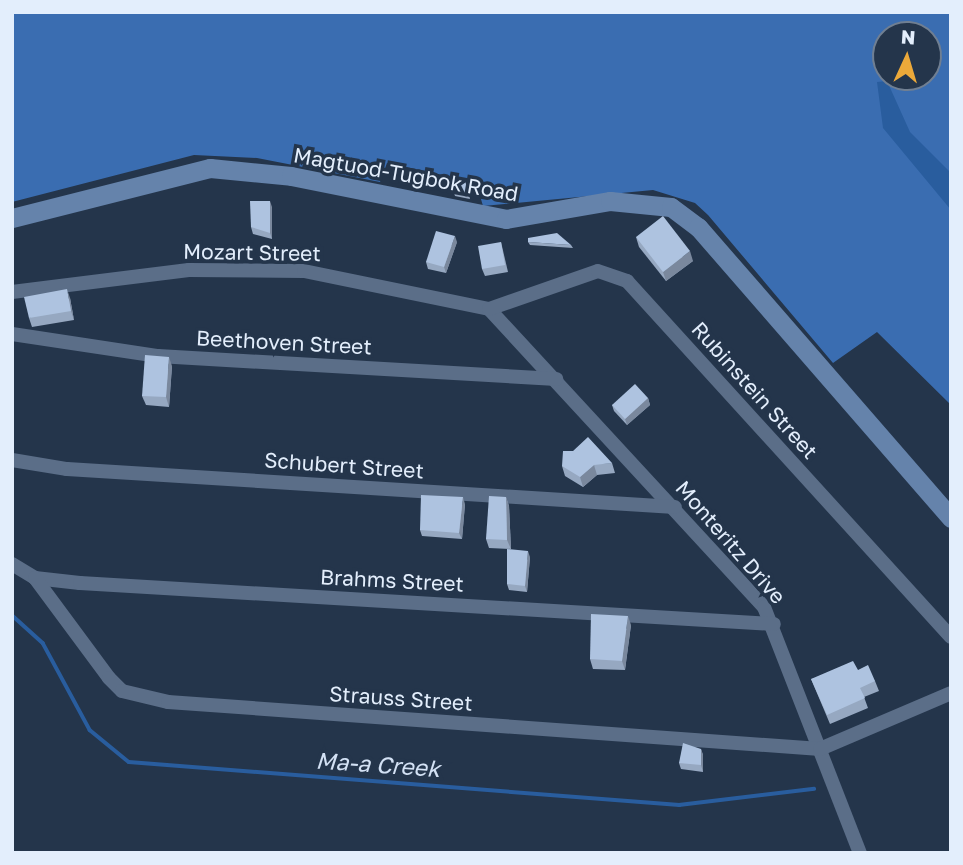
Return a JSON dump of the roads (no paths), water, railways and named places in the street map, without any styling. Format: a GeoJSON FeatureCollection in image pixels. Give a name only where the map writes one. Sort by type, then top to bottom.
{"type":"FeatureCollection","features":[{"type":"Feature","properties":{"kind":"main road","name":"Magtuod-Tugbok Road"},"geometry":{"type":"LineString","coordinates":[[12,218],[59,211],[150,178],[210,168],[316,180],[506,219],[610,201],[671,207],[698,227],[951,518]]}},
{"type":"Feature","properties":{"kind":"street","name":"Mozart Street"},"geometry":{"type":"LineString","coordinates":[[12,292],[177,271],[304,271],[489,309]]}},
{"type":"Feature","properties":{"kind":"street","name":"Rubinstein Street"},"geometry":{"type":"LineString","coordinates":[[489,309],[598,271],[627,281],[951,637]]}},
{"type":"Feature","properties":{"kind":"street","name":"Monteritz Drive"},"geometry":{"type":"LineString","coordinates":[[489,309],[675,507],[774,624],[860,853]]}},
{"type":"Feature","properties":{"kind":"street","name":"Beethoven Street"},"geometry":{"type":"LineString","coordinates":[[12,334],[158,356],[556,379]]}},
{"type":"Feature","properties":{"kind":"street","name":"Schubert Street"},"geometry":{"type":"LineString","coordinates":[[12,460],[67,469],[675,507]]}},
{"type":"Feature","properties":{"kind":"street","name":"Brahms Street"},"geometry":{"type":"LineString","coordinates":[[12,564],[35,578],[774,624]]}},
{"type":"Feature","properties":{"kind":"street","name":"Strauss Street"},"geometry":{"type":"LineString","coordinates":[[35,578],[108,678],[143,697],[820,749]]}},
{"type":"Feature","properties":{"kind":"street"},"geometry":{"type":"LineString","coordinates":[[820,749],[951,693]]}},
{"type":"Feature","properties":{"kind":"waterway","name":"Ma-a Creek"},"geometry":{"type":"LineString","coordinates":[[12,615],[43,643],[90,730],[129,762],[679,805],[814,789]]}}]}
